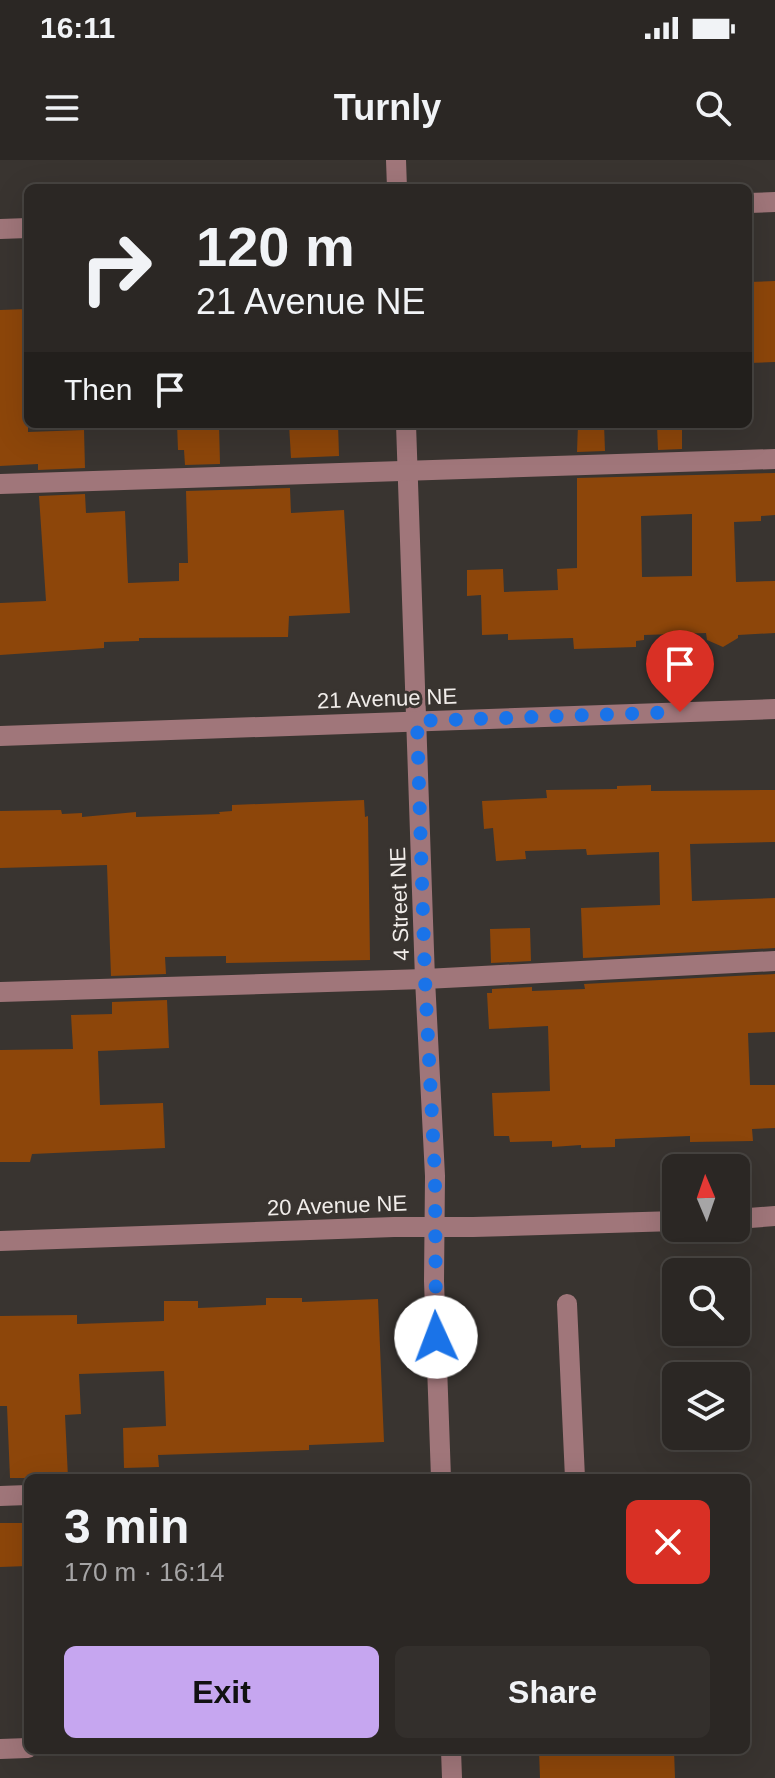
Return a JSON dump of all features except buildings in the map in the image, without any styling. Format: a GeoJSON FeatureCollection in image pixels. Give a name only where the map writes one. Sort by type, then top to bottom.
{"type":"FeatureCollection","features":[{"type":"Feature","properties":{"kind":"street"},"geometry":{"type":"LineString","coordinates":[[396,160],[397,184]]}},
{"type":"Feature","properties":{"kind":"street"},"geometry":{"type":"LineString","coordinates":[[752,203],[775,202]]}},
{"type":"Feature","properties":{"kind":"street"},"geometry":{"type":"LineString","coordinates":[[0,229],[24,228]]}},
{"type":"Feature","properties":{"kind":"street","name":"4 Street NE"},"geometry":{"type":"LineString","coordinates":[[406,428],[425,979],[435,1176],[434,1281],[441,1474]]}},
{"type":"Feature","properties":{"kind":"street"},"geometry":{"type":"LineString","coordinates":[[0,484],[775,459]]}},
{"type":"Feature","properties":{"kind":"street","name":"21 Avenue NE"},"geometry":{"type":"LineString","coordinates":[[0,736],[775,709]]}},
{"type":"Feature","properties":{"kind":"street"},"geometry":{"type":"LineString","coordinates":[[0,992],[425,979],[775,961]]}},
{"type":"Feature","properties":{"kind":"street"},"geometry":{"type":"LineString","coordinates":[[750,1218],[775,1216]]}},
{"type":"Feature","properties":{"kind":"street","name":"20 Avenue NE"},"geometry":{"type":"LineString","coordinates":[[0,1241],[662,1221]]}},
{"type":"Feature","properties":{"kind":"street"},"geometry":{"type":"LineString","coordinates":[[567,1304],[575,1474]]}},
{"type":"Feature","properties":{"kind":"street"},"geometry":{"type":"LineString","coordinates":[[0,1496],[24,1495]]}},
{"type":"Feature","properties":{"kind":"street"},"geometry":{"type":"LineString","coordinates":[[0,1749],[24,1748]]}},
{"type":"Feature","properties":{"kind":"street"},"geometry":{"type":"LineString","coordinates":[[451,1754],[452,1778]]}},
{"type":"Feature","properties":{"kind":"route"},"geometry":{"type":"LineString","coordinates":[[436,1337],[435,1176],[417,721],[680,712]]}}]}
